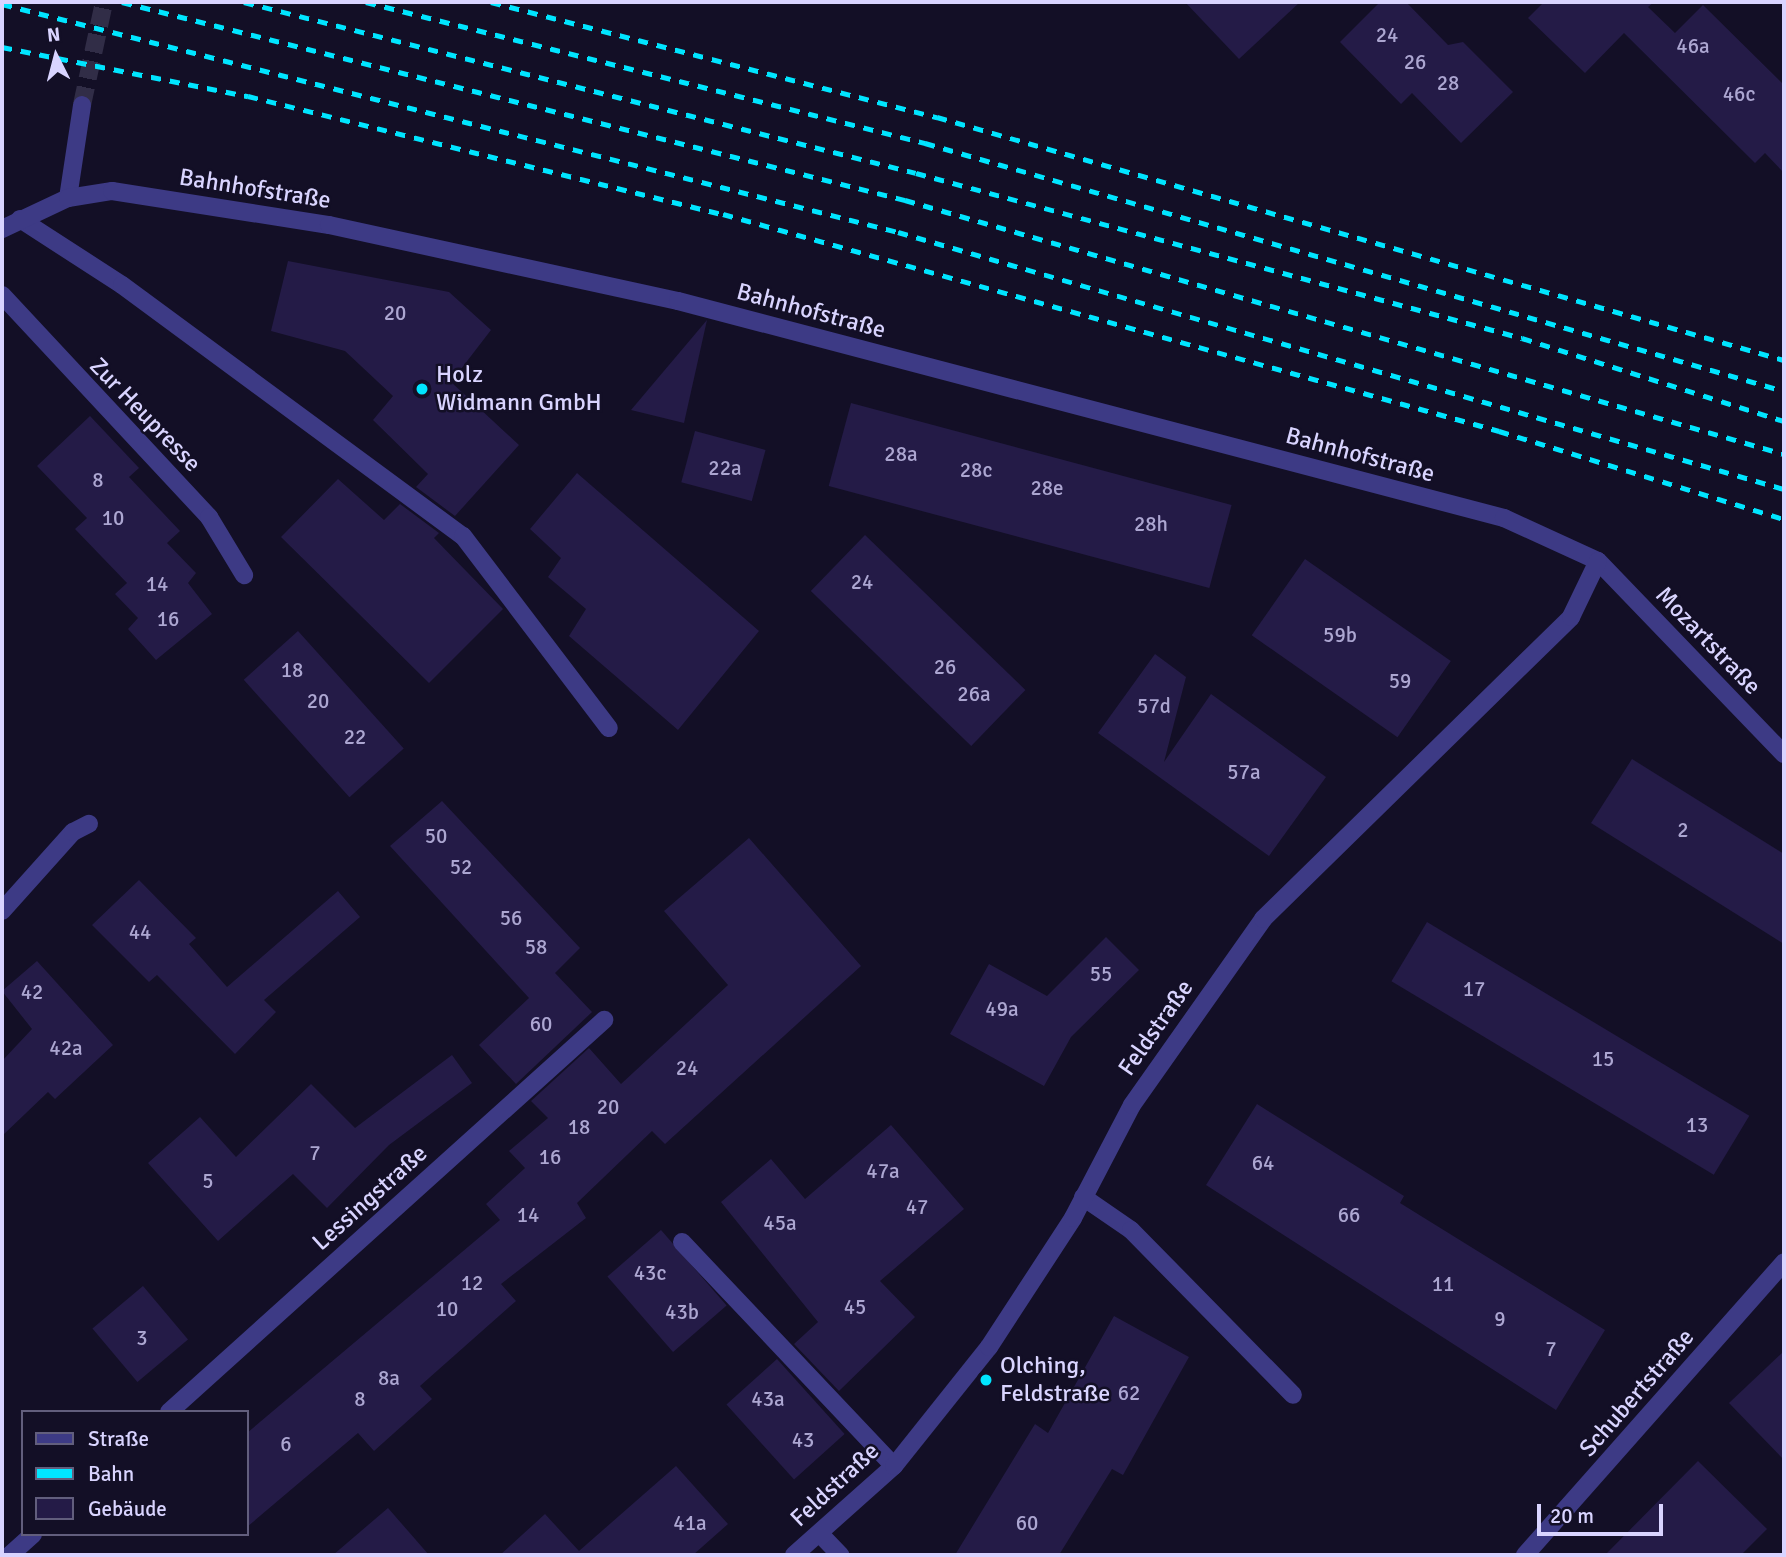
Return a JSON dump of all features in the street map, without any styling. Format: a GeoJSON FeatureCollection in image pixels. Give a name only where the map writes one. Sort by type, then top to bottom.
{"type":"FeatureCollection","features":[{"type":"Feature","properties":{"kind":"street"},"geometry":{"type":"LineString","coordinates":[[68,198],[82,105]]}},
{"type":"Feature","properties":{"kind":"street","name":"Bahnhofstraße"},"geometry":{"type":"LineString","coordinates":[[2,229],[68,198],[112,191],[329,225],[678,301],[1504,518],[1598,561]]}},
{"type":"Feature","properties":{"kind":"street"},"geometry":{"type":"LineString","coordinates":[[20,219],[122,285],[463,536],[609,728]]}},
{"type":"Feature","properties":{"kind":"street","name":"Zur Heupresse"},"geometry":{"type":"LineString","coordinates":[[2,295],[209,517],[244,575]]}},
{"type":"Feature","properties":{"kind":"street","name":"Mozartstraße"},"geometry":{"type":"LineString","coordinates":[[1598,561],[1784,754]]}},
{"type":"Feature","properties":{"kind":"street","name":"Feldstraße"},"geometry":{"type":"LineString","coordinates":[[794,1555],[821,1535],[894,1466],[989,1347],[1083,1197],[1132,1105],[1263,919],[1571,617],[1598,561]]}},
{"type":"Feature","properties":{"kind":"street"},"geometry":{"type":"LineString","coordinates":[[2,911],[73,832],[89,824]]}},
{"type":"Feature","properties":{"kind":"street","name":"Lessingstraße"},"geometry":{"type":"LineString","coordinates":[[171,1410],[604,1020]]}},
{"type":"Feature","properties":{"kind":"street"},"geometry":{"type":"LineString","coordinates":[[1083,1197],[1130,1230],[1293,1395]]}},
{"type":"Feature","properties":{"kind":"street"},"geometry":{"type":"LineString","coordinates":[[682,1242],[894,1466]]}},
{"type":"Feature","properties":{"kind":"street","name":"Schubertstraße"},"geometry":{"type":"LineString","coordinates":[[1525,1555],[1784,1262]]}},
{"type":"Feature","properties":{"kind":"street"},"geometry":{"type":"LineString","coordinates":[[821,1535],[840,1555]]}},
{"type":"Feature","properties":{"kind":"street"},"geometry":{"type":"LineString","coordinates":[[10,1555],[31,1536]]}},
{"type":"Feature","properties":{"kind":"building"},"geometry":{"type":"Polygon","coordinates":[[[1185,2],[1300,2],[1239,59],[1185,2]]]}},
{"type":"Feature","properties":{"kind":"building"},"geometry":{"type":"Polygon","coordinates":[[[1380,2],[1406,2],[1448,45],[1463,42],[1513,92],[1461,143],[1412,93],[1401,104],[1340,42],[1380,2]]]}},
{"type":"Feature","properties":{"kind":"building"},"geometry":{"type":"Polygon","coordinates":[[[1544,2],[1654,2],[1648,7],[1675,33],[1703,5],[1784,85],[1784,173],[1765,153],[1755,163],[1624,33],[1585,73],[1528,18],[1544,2]]]}},
{"type":"Feature","properties":{"kind":"building","name":"Holz Widmann GmbH"},"geometry":{"type":"Polygon","coordinates":[[[288,261],[449,292],[491,330],[451,382],[519,445],[455,516],[416,487],[428,474],[373,420],[393,396],[345,351],[271,331],[288,261]]]}},
{"type":"Feature","properties":{"kind":"building"},"geometry":{"type":"Polygon","coordinates":[[[707,320],[684,423],[631,410],[707,320]]]}},
{"type":"Feature","properties":{"kind":"building"},"geometry":{"type":"Polygon","coordinates":[[[851,403],[1232,505],[1209,588],[829,486],[851,403]]]}},
{"type":"Feature","properties":{"kind":"building"},"geometry":{"type":"Polygon","coordinates":[[[90,416],[139,468],[129,477],[180,531],[167,543],[196,573],[188,583],[212,614],[156,660],[128,629],[138,618],[115,594],[127,583],[75,529],[87,518],[37,466],[90,416]]]}},
{"type":"Feature","properties":{"kind":"building"},"geometry":{"type":"Polygon","coordinates":[[[695,431],[766,450],[752,501],[681,482],[695,431]]]}},
{"type":"Feature","properties":{"kind":"building"},"geometry":{"type":"Polygon","coordinates":[[[577,473],[759,631],[678,730],[569,636],[586,609],[548,577],[561,558],[530,529],[577,473]]]}},
{"type":"Feature","properties":{"kind":"building"},"geometry":{"type":"Polygon","coordinates":[[[338,479],[384,520],[400,504],[439,533],[434,538],[503,609],[429,683],[281,537],[338,479]]]}},
{"type":"Feature","properties":{"kind":"building"},"geometry":{"type":"Polygon","coordinates":[[[865,535],[1025,690],[971,746],[811,591],[865,535]]]}},
{"type":"Feature","properties":{"kind":"building"},"geometry":{"type":"Polygon","coordinates":[[[1305,559],[1451,661],[1397,737],[1252,635],[1305,559]]]}},
{"type":"Feature","properties":{"kind":"building"},"geometry":{"type":"Polygon","coordinates":[[[298,631],[404,748],[349,797],[244,680],[298,631]]]}},
{"type":"Feature","properties":{"kind":"building"},"geometry":{"type":"Polygon","coordinates":[[[1155,654],[1186,677],[1164,762],[1211,694],[1326,777],[1269,856],[1098,733],[1155,654]]]}},
{"type":"Feature","properties":{"kind":"building"},"geometry":{"type":"Polygon","coordinates":[[[1632,759],[1784,854],[1784,944],[1591,823],[1632,759]]]}},
{"type":"Feature","properties":{"kind":"building"},"geometry":{"type":"Polygon","coordinates":[[[442,801],[580,948],[555,973],[592,1012],[516,1084],[479,1045],[529,998],[390,846],[442,801]]]}},
{"type":"Feature","properties":{"kind":"building"},"geometry":{"type":"Polygon","coordinates":[[[749,838],[861,966],[665,1144],[652,1131],[577,1203],[586,1218],[501,1284],[516,1301],[420,1386],[432,1399],[374,1451],[358,1433],[248,1526],[248,1432],[500,1220],[486,1204],[525,1168],[509,1151],[548,1118],[531,1101],[589,1048],[621,1084],[728,985],[664,911],[749,838]]]}},
{"type":"Feature","properties":{"kind":"building"},"geometry":{"type":"Polygon","coordinates":[[[139,880],[196,938],[189,944],[227,987],[338,891],[360,917],[264,1000],[276,1012],[235,1054],[157,975],[149,982],[92,925],[139,880]]]}},
{"type":"Feature","properties":{"kind":"building"},"geometry":{"type":"Polygon","coordinates":[[[1427,922],[1749,1116],[1714,1175],[1391,981],[1427,922]]]}},
{"type":"Feature","properties":{"kind":"building"},"geometry":{"type":"Polygon","coordinates":[[[1106,937],[1139,970],[1071,1037],[1044,1086],[950,1034],[989,964],[1047,996],[1106,937]]]}},
{"type":"Feature","properties":{"kind":"building"},"geometry":{"type":"Polygon","coordinates":[[[37,961],[113,1045],[55,1099],[48,1092],[2,1136],[2,1061],[32,1029],[2,991],[37,961]]]}},
{"type":"Feature","properties":{"kind":"building"},"geometry":{"type":"Polygon","coordinates":[[[452,1055],[472,1083],[389,1145],[327,1208],[293,1174],[218,1241],[148,1163],[200,1117],[236,1157],[311,1084],[355,1128],[452,1055]]]}},
{"type":"Feature","properties":{"kind":"building"},"geometry":{"type":"Polygon","coordinates":[[[1257,1104],[1404,1196],[1400,1203],[1605,1330],[1556,1410],[1206,1185],[1257,1104]]]}},
{"type":"Feature","properties":{"kind":"building"},"geometry":{"type":"Polygon","coordinates":[[[891,1125],[964,1209],[880,1281],[915,1317],[839,1391],[794,1344],[818,1322],[721,1202],[771,1159],[805,1199],[891,1125]]]}},
{"type":"Feature","properties":{"kind":"building"},"geometry":{"type":"Polygon","coordinates":[[[661,1230],[727,1305],[673,1352],[607,1277],[661,1230]]]}},
{"type":"Feature","properties":{"kind":"building"},"geometry":{"type":"Polygon","coordinates":[[[143,1286],[188,1340],[137,1382],[92,1328],[143,1286]]]}},
{"type":"Feature","properties":{"kind":"building"},"geometry":{"type":"Polygon","coordinates":[[[1114,1316],[1189,1357],[1123,1475],[1112,1469],[1059,1555],[955,1555],[1035,1424],[1048,1433],[1114,1316]]]}},
{"type":"Feature","properties":{"kind":"building"},"geometry":{"type":"Polygon","coordinates":[[[1784,1351],[1784,1460],[1729,1403],[1784,1351]]]}},
{"type":"Feature","properties":{"kind":"building"},"geometry":{"type":"Polygon","coordinates":[[[777,1359],[845,1434],[794,1480],[726,1405],[777,1359]]]}},
{"type":"Feature","properties":{"kind":"building"},"geometry":{"type":"Polygon","coordinates":[[[1698,1461],[1767,1529],[1741,1555],[1605,1555],[1698,1461]]]}},
{"type":"Feature","properties":{"kind":"building"},"geometry":{"type":"Polygon","coordinates":[[[676,1466],[728,1524],[693,1555],[500,1555],[545,1514],[579,1551],[676,1466]]]}},
{"type":"Feature","properties":{"kind":"building"},"geometry":{"type":"Polygon","coordinates":[[[388,1508],[429,1555],[333,1555],[388,1508]]]}},
{"type":"Feature","properties":{"kind":"tunnel"},"geometry":{"type":"LineString","coordinates":[[82,105],[104,2]]}},
{"type":"Feature","properties":{"kind":"railway"},"geometry":{"type":"LineString","coordinates":[[122,2],[905,200],[1784,454]]}},
{"type":"Feature","properties":{"kind":"railway"},"geometry":{"type":"LineString","coordinates":[[244,2],[916,173],[1522,338],[1784,421]]}},
{"type":"Feature","properties":{"kind":"railway"},"geometry":{"type":"LineString","coordinates":[[366,2],[925,143],[1784,391]]}},
{"type":"Feature","properties":{"kind":"railway"},"geometry":{"type":"LineString","coordinates":[[491,2],[937,117],[1784,360]]}},
{"type":"Feature","properties":{"kind":"railway"},"geometry":{"type":"LineString","coordinates":[[2,4],[898,232],[1784,489]]}},
{"type":"Feature","properties":{"kind":"railway"},"geometry":{"type":"LineString","coordinates":[[2,47],[248,96],[723,214],[1499,431],[1784,519]]}},
{"type":"Feature","properties":{"kind":"place","name":"Holz Widmann GmbH"},"geometry":{"type":"Point","coordinates":[422,389]}},
{"type":"Feature","properties":{"kind":"place","name":"Olching, Feldstraße"},"geometry":{"type":"Point","coordinates":[986,1380]}}]}
